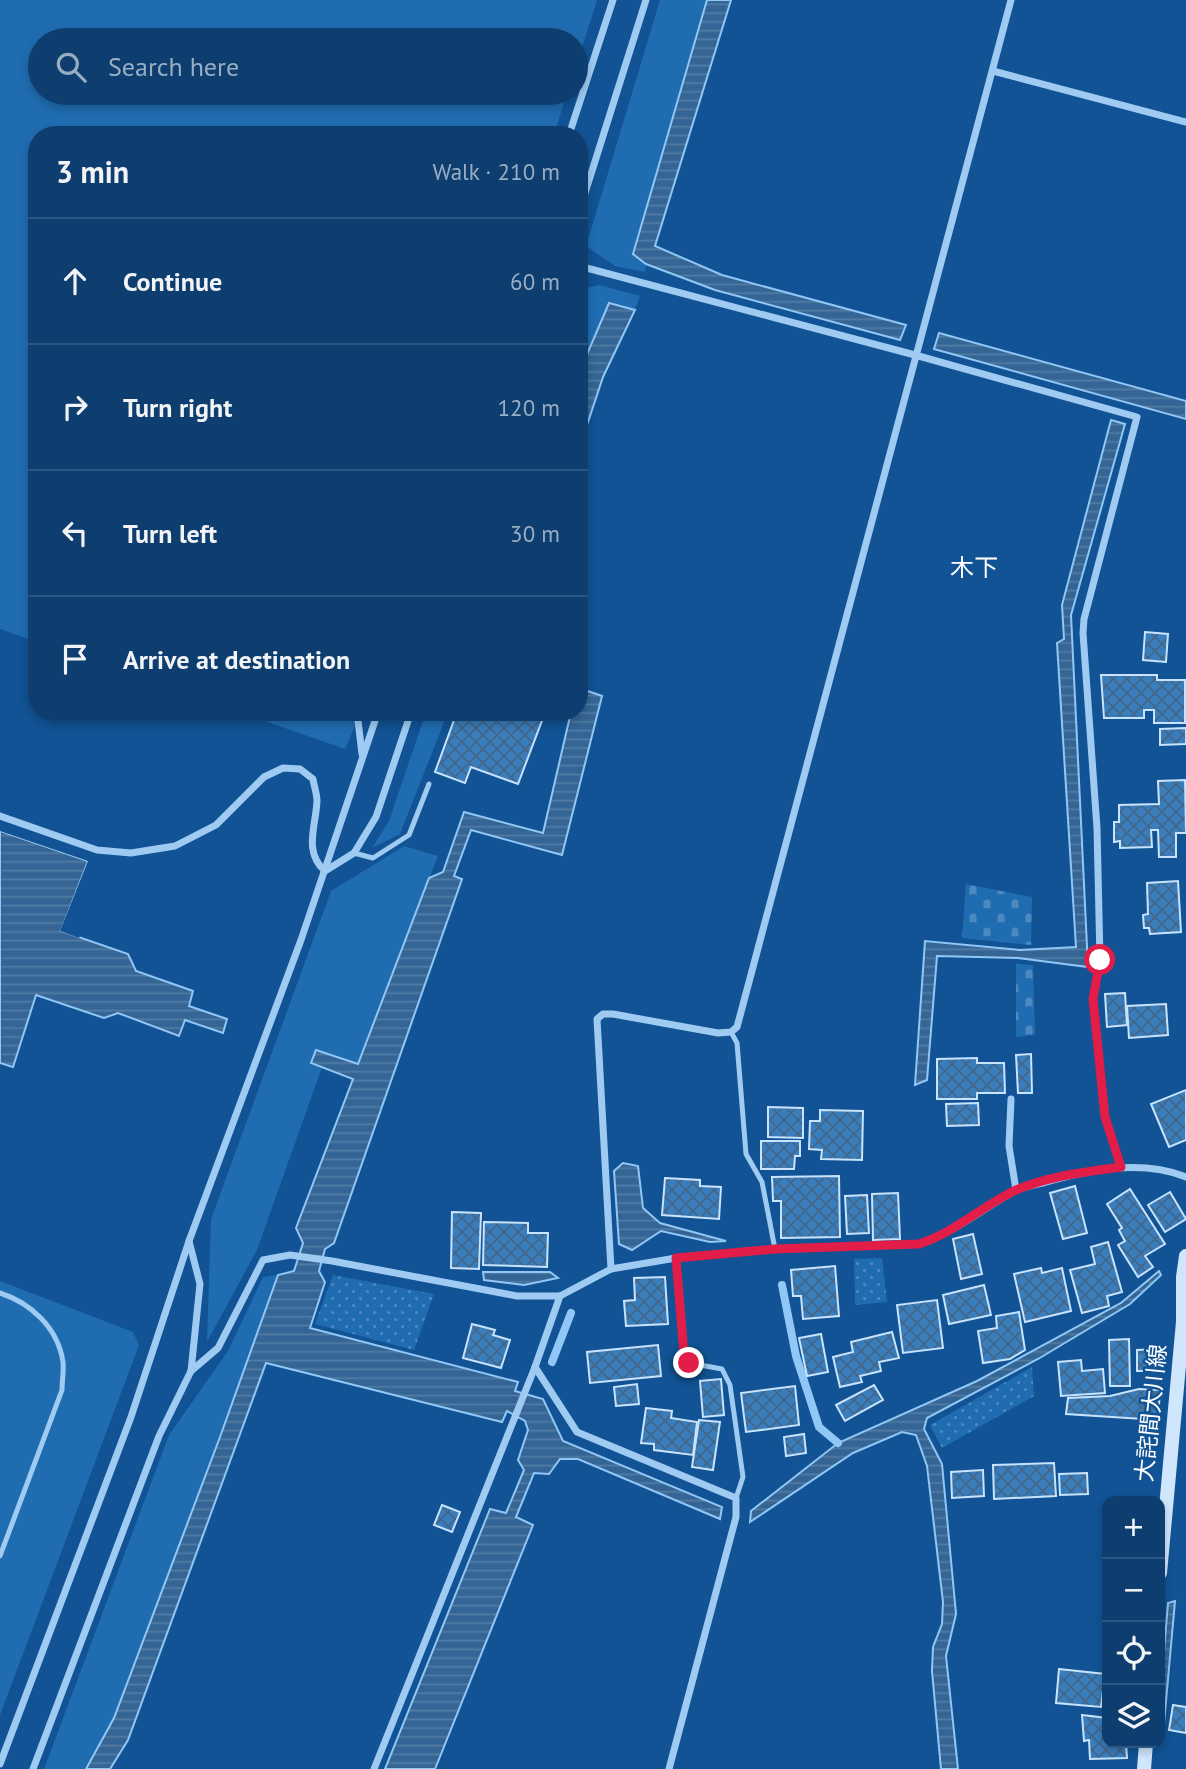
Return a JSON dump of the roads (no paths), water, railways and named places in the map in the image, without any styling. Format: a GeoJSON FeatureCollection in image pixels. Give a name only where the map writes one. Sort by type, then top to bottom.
{"type":"FeatureCollection","features":[{"type":"Feature","properties":{"kind":"main road","name":"大詫間大川線"},"geometry":{"type":"LineString","coordinates":[[1161,1559],[1183,1322],[1186,1256]]}},
{"type":"Feature","properties":{"kind":"main road"},"geometry":{"type":"LineString","coordinates":[[1144,1769],[1146,1748]]}},
{"type":"Feature","properties":{"kind":"street"},"geometry":{"type":"LineString","coordinates":[[588,77],[613,0]]}},
{"type":"Feature","properties":{"kind":"street"},"geometry":{"type":"LineString","coordinates":[[588,184],[646,0]]}},
{"type":"Feature","properties":{"kind":"street"},"geometry":{"type":"LineString","coordinates":[[611,1269],[597,1019],[603,1014],[613,1014],[718,1033],[731,1032],[737,1027],[1011,0]]}},
{"type":"Feature","properties":{"kind":"street"},"geometry":{"type":"LineString","coordinates":[[993,72],[1186,122]]}},
{"type":"Feature","properties":{"kind":"street"},"geometry":{"type":"LineString","coordinates":[[572,126],[579,105]]}},
{"type":"Feature","properties":{"kind":"street"},"geometry":{"type":"LineString","coordinates":[[588,268],[1137,417],[1084,619],[1083,633],[1097,828],[1100,960],[1093,999],[1105,1117],[1121,1167]]}},
{"type":"Feature","properties":{"kind":"street"},"geometry":{"type":"LineString","coordinates":[[358,721],[363,758]]}},
{"type":"Feature","properties":{"kind":"street"},"geometry":{"type":"LineString","coordinates":[[0,1764],[131,1417],[189,1241],[325,871],[375,721]]}},
{"type":"Feature","properties":{"kind":"street"},"geometry":{"type":"LineString","coordinates":[[325,871],[354,853],[376,817],[408,721]]}},
{"type":"Feature","properties":{"kind":"street"},"geometry":{"type":"LineString","coordinates":[[0,816],[97,850],[131,853],[174,846],[216,825],[264,777],[283,768],[300,769],[313,779],[317,799],[312,844],[317,863],[325,871]]}},
{"type":"Feature","properties":{"kind":"street"},"geometry":{"type":"LineString","coordinates":[[1011,1100],[1009,1146],[1016,1191]]}},
{"type":"Feature","properties":{"kind":"street"},"geometry":{"type":"LineString","coordinates":[[191,1371],[218,1348],[263,1260],[290,1255],[517,1296],[559,1296],[611,1269],[676,1258],[775,1249],[919,1244],[938,1238],[1016,1191],[1074,1174],[1121,1167],[1175,1172],[1186,1177]]}},
{"type":"Feature","properties":{"kind":"street"},"geometry":{"type":"LineString","coordinates":[[33,1769],[159,1436],[191,1371],[200,1284],[189,1241]]}},
{"type":"Feature","properties":{"kind":"street"},"geometry":{"type":"LineString","coordinates":[[374,1769],[535,1367],[559,1296]]}},
{"type":"Feature","properties":{"kind":"street"},"geometry":{"type":"LineString","coordinates":[[535,1367],[577,1432],[736,1498],[736,1517],[669,1769]]}},
{"type":"Feature","properties":{"kind":"lane"},"geometry":{"type":"LineString","coordinates":[[354,853],[373,858],[409,835],[429,784]]}},
{"type":"Feature","properties":{"kind":"lane"},"geometry":{"type":"LineString","coordinates":[[731,1032],[737,1043],[746,1154],[762,1182],[775,1249]]}},
{"type":"Feature","properties":{"kind":"lane"},"geometry":{"type":"LineString","coordinates":[[676,1258],[684,1354],[689,1363],[722,1369],[730,1385],[743,1477],[736,1498]]}},
{"type":"Feature","properties":{"kind":"lane"},"geometry":{"type":"LineString","coordinates":[[0,1293],[15,1298],[38,1314],[55,1336],[63,1362],[62,1390],[0,1556]]}},
{"type":"Feature","properties":{"kind":"waterway"},"geometry":{"type":"LineString","coordinates":[[782,1285],[796,1356],[819,1427],[838,1443]]}},
{"type":"Feature","properties":{"kind":"waterway"},"geometry":{"type":"LineString","coordinates":[[552,1362],[571,1313]]}},
{"type":"Feature","properties":{"kind":"district","name":"木下"},"geometry":{"type":"Point","coordinates":[974,568]}}]}
